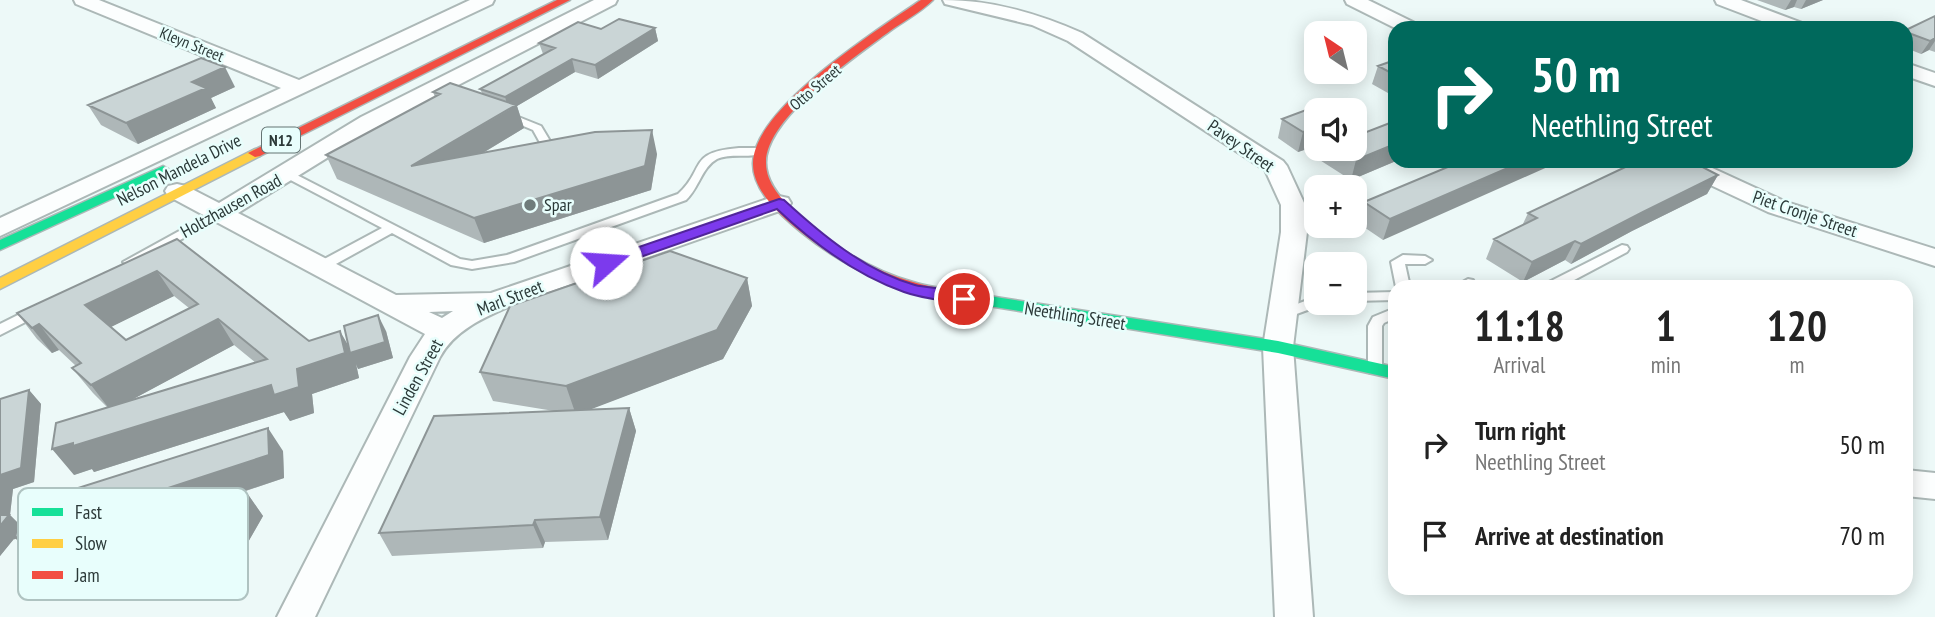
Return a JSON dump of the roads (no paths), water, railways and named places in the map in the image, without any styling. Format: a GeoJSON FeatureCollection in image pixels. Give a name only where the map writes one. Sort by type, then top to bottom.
{"type":"FeatureCollection","features":[{"type":"Feature","properties":{"kind":"main road","name":"Nelson Mandela Drive"},"geometry":{"type":"LineString","coordinates":[[0,246],[176,178],[565,0]]}},
{"type":"Feature","properties":{"kind":"main road","name":"Otto Street"},"geometry":{"type":"LineString","coordinates":[[760,151],[788,108],[928,0]]}},
{"type":"Feature","properties":{"kind":"main road"},"geometry":{"type":"LineString","coordinates":[[378,68],[492,6]]}},
{"type":"Feature","properties":{"kind":"main road"},"geometry":{"type":"LineString","coordinates":[[760,151],[767,186],[779,203]]}},
{"type":"Feature","properties":{"kind":"main road","name":"Nelson Mandela Drive"},"geometry":{"type":"LineString","coordinates":[[0,284],[176,178]]}},
{"type":"Feature","properties":{"kind":"main road","name":"Neethling Street"},"geometry":{"type":"LineString","coordinates":[[779,203],[814,236],[842,255],[910,289],[1278,347],[1388,372]]}},
{"type":"Feature","properties":{"kind":"street","name":"Kleyn Street"},"geometry":{"type":"LineString","coordinates":[[83,0],[309,96]]}},
{"type":"Feature","properties":{"kind":"street","name":"Holtzhausen Road"},"geometry":{"type":"LineString","coordinates":[[221,212],[287,175],[334,142],[438,92],[608,0]]}},
{"type":"Feature","properties":{"kind":"street","name":"Pavey Street"},"geometry":{"type":"LineString","coordinates":[[952,0],[1039,21],[1075,37],[1275,166],[1293,205],[1294,232],[1278,347],[1294,617]]}},
{"type":"Feature","properties":{"kind":"street"},"geometry":{"type":"LineString","coordinates":[[1354,0],[1396,21]]}},
{"type":"Feature","properties":{"kind":"street"},"geometry":{"type":"LineString","coordinates":[[1724,0],[1780,21]]}},
{"type":"Feature","properties":{"kind":"street"},"geometry":{"type":"LineString","coordinates":[[0,228],[309,96],[492,6]]}},
{"type":"Feature","properties":{"kind":"street"},"geometry":{"type":"LineString","coordinates":[[1913,72],[1935,80]]}},
{"type":"Feature","properties":{"kind":"street","name":"Piet Cronje Street"},"geometry":{"type":"LineString","coordinates":[[1693,168],[1777,207],[1935,258]]}},
{"type":"Feature","properties":{"kind":"street","name":"Linden Street"},"geometry":{"type":"LineString","coordinates":[[176,178],[221,212],[443,331],[431,344],[296,617]]}},
{"type":"Feature","properties":{"kind":"street","name":"Marl Street"},"geometry":{"type":"LineString","coordinates":[[443,331],[473,312],[507,298],[779,203]]}},
{"type":"Feature","properties":{"kind":"street"},"geometry":{"type":"LineString","coordinates":[[392,304],[482,302],[507,298]]}},
{"type":"Feature","properties":{"kind":"street"},"geometry":{"type":"LineString","coordinates":[[392,304],[400,314],[419,370]]}},
{"type":"Feature","properties":{"kind":"street"},"geometry":{"type":"LineString","coordinates":[[1913,484],[1935,486]]}},
{"type":"Feature","properties":{"kind":"lane"},"geometry":{"type":"LineString","coordinates":[[498,113],[537,128],[547,146]]}},
{"type":"Feature","properties":{"kind":"lane"},"geometry":{"type":"LineString","coordinates":[[287,175],[456,262],[472,265],[509,259],[682,197],[692,190],[705,162],[713,157],[760,151]]}},
{"type":"Feature","properties":{"kind":"lane","name":"Holtzhausen Road"},"geometry":{"type":"LineString","coordinates":[[112,272],[221,212]]}},
{"type":"Feature","properties":{"kind":"lane"},"geometry":{"type":"LineString","coordinates":[[320,267],[393,228]]}},
{"type":"Feature","properties":{"kind":"lane"},"geometry":{"type":"LineString","coordinates":[[1563,280],[1622,249]]}},
{"type":"Feature","properties":{"kind":"lane"},"geometry":{"type":"LineString","coordinates":[[1402,280],[1398,262],[1403,259],[1425,260]]}},
{"type":"Feature","properties":{"kind":"lane"},"geometry":{"type":"LineString","coordinates":[[1367,297],[1388,296]]}},
{"type":"Feature","properties":{"kind":"lane"},"geometry":{"type":"LineString","coordinates":[[0,330],[56,301]]}},
{"type":"Feature","properties":{"kind":"lane"},"geometry":{"type":"LineString","coordinates":[[1283,314],[1304,306]]}},
{"type":"Feature","properties":{"kind":"lane"},"geometry":{"type":"LineString","coordinates":[[1374,369],[1375,326],[1378,320],[1388,316]]}},
{"type":"Feature","properties":{"kind":"place","name":"Spar"},"geometry":{"type":"Point","coordinates":[530,205]}}]}
